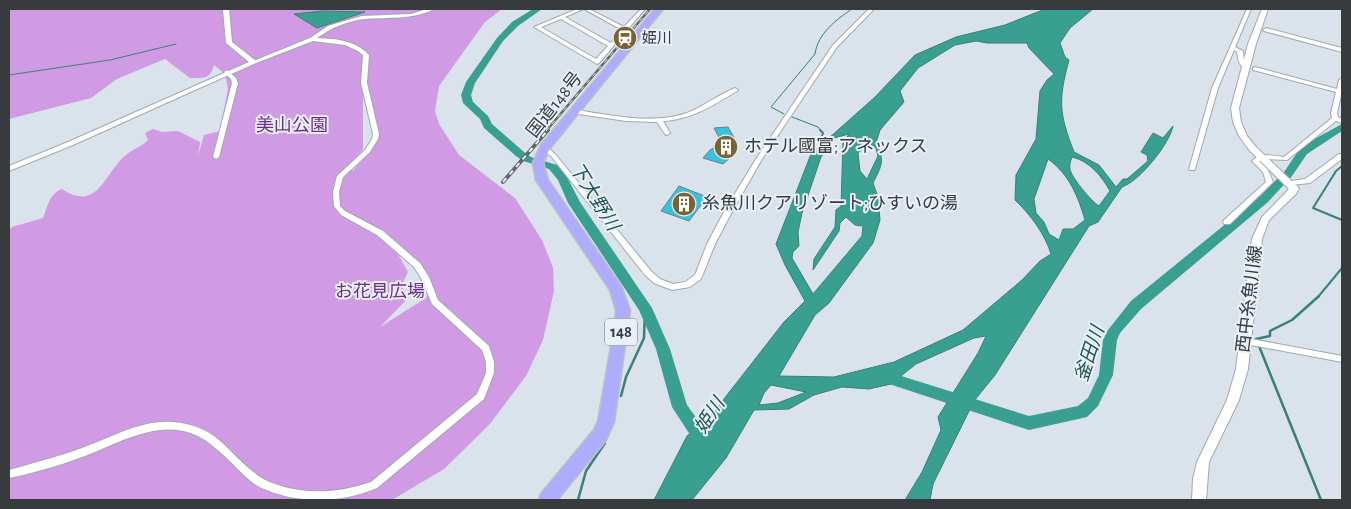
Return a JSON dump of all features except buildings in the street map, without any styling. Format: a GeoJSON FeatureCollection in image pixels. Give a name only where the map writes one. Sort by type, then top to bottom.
{"type":"FeatureCollection","features":[{"type":"Feature","properties":{"kind":"highway","name":"国道148号"},"geometry":{"type":"LineString","coordinates":[[547,500],[591,447],[606,422],[622,324],[622,310],[616,289],[586,242],[542,180],[540,158],[572,111],[659,9]]}},
{"type":"Feature","properties":{"kind":"main road"},"geometry":{"type":"LineString","coordinates":[[1265,9],[1235,108],[1237,122],[1243,136],[1260,156],[1291,183]]}},
{"type":"Feature","properties":{"kind":"main road","name":"西中糸魚川線"},"geometry":{"type":"LineString","coordinates":[[1199,500],[1203,462],[1236,392],[1242,369],[1257,239],[1265,219],[1293,192],[1294,188],[1291,183]]}},
{"type":"Feature","properties":{"kind":"street"},"geometry":{"type":"LineString","coordinates":[[226,9],[228,41],[254,62]]}},
{"type":"Feature","properties":{"kind":"street"},"geometry":{"type":"LineString","coordinates":[[387,15],[392,9]]}},
{"type":"Feature","properties":{"kind":"street"},"geometry":{"type":"LineString","coordinates":[[9,169],[82,139],[227,72],[312,38],[330,27],[362,18],[411,14],[432,9]]}},
{"type":"Feature","properties":{"kind":"street"},"geometry":{"type":"LineString","coordinates":[[581,9],[537,27],[597,62],[642,11],[633,9]]}},
{"type":"Feature","properties":{"kind":"street"},"geometry":{"type":"LineString","coordinates":[[586,9],[625,30]]}},
{"type":"Feature","properties":{"kind":"street"},"geometry":{"type":"LineString","coordinates":[[540,158],[549,151],[553,155],[648,272],[665,285],[687,285],[698,277],[711,244],[764,151],[836,46],[872,9]]}},
{"type":"Feature","properties":{"kind":"street"},"geometry":{"type":"LineString","coordinates":[[1192,169],[1215,88],[1249,9]]}},
{"type":"Feature","properties":{"kind":"street"},"geometry":{"type":"LineString","coordinates":[[1246,15],[1249,22]]}},
{"type":"Feature","properties":{"kind":"street"},"geometry":{"type":"LineString","coordinates":[[561,17],[612,46]]}},
{"type":"Feature","properties":{"kind":"street"},"geometry":{"type":"LineString","coordinates":[[1238,33],[1246,28]]}},
{"type":"Feature","properties":{"kind":"street"},"geometry":{"type":"LineString","coordinates":[[1266,30],[1342,50]]}},
{"type":"Feature","properties":{"kind":"street"},"geometry":{"type":"LineString","coordinates":[[9,474],[89,450],[119,436],[142,429],[172,426],[197,431],[216,440],[258,482],[284,492],[335,496],[355,493],[374,485],[481,396],[490,373],[490,362],[486,348],[435,302],[425,277],[417,265],[380,233],[343,213],[337,206],[336,192],[340,176],[368,151],[376,134],[364,82],[366,55],[358,48],[342,42],[312,38]]}},
{"type":"Feature","properties":{"kind":"street"},"geometry":{"type":"LineString","coordinates":[[1232,47],[1240,51],[1241,62],[1246,67]]}},
{"type":"Feature","properties":{"kind":"street"},"geometry":{"type":"LineString","coordinates":[[1255,69],[1340,91]]}},
{"type":"Feature","properties":{"kind":"street"},"geometry":{"type":"LineString","coordinates":[[216,157],[235,84],[234,79],[227,72]]}},
{"type":"Feature","properties":{"kind":"street"},"geometry":{"type":"LineString","coordinates":[[1227,222],[1270,182],[1266,171],[1255,161],[1260,156],[1285,160],[1339,119],[1334,113],[1342,80]]}},
{"type":"Feature","properties":{"kind":"street"},"geometry":{"type":"LineString","coordinates":[[572,111],[610,117],[658,119],[678,117],[701,109],[735,90]]}},
{"type":"Feature","properties":{"kind":"street"},"geometry":{"type":"LineString","coordinates":[[658,119],[667,133]]}},
{"type":"Feature","properties":{"kind":"street"},"geometry":{"type":"LineString","coordinates":[[1291,183],[1307,181],[1342,156]]}},
{"type":"Feature","properties":{"kind":"street"},"geometry":{"type":"LineString","coordinates":[[1246,341],[1342,359]]}},
{"type":"Feature","properties":{"kind":"green space"},"geometry":{"type":"Polygon","coordinates":[[[9,9],[502,9],[485,22],[439,86],[435,111],[439,124],[459,155],[515,198],[542,240],[553,268],[554,291],[543,340],[526,376],[489,425],[444,469],[392,500],[9,500],[9,231],[12,227],[43,218],[52,197],[62,189],[74,195],[84,196],[92,194],[126,155],[148,140],[145,133],[153,129],[162,132],[178,131],[200,142],[198,156],[204,135],[220,131],[228,89],[225,74],[214,65],[211,73],[206,77],[190,78],[165,59],[117,79],[91,98],[9,119],[9,9]],[[366,76],[363,85],[363,149],[350,167],[353,171],[372,149],[378,133],[366,76]],[[390,240],[408,272],[401,286],[409,297],[380,327],[426,298],[430,287],[425,273],[390,240]]]}},
{"type":"Feature","properties":{"kind":"water"},"geometry":{"type":"Polygon","coordinates":[[[1045,9],[1093,9],[1070,28],[1060,43],[1065,57],[1069,60],[1063,86],[1063,117],[1074,152],[1099,165],[1116,187],[1123,179],[1127,179],[1148,161],[1147,155],[1141,152],[1153,133],[1163,138],[1173,126],[1166,142],[1153,161],[1137,177],[1122,187],[1098,222],[1089,226],[995,375],[974,401],[933,484],[930,500],[905,500],[922,472],[941,430],[938,417],[978,353],[986,336],[974,338],[916,364],[891,384],[869,389],[842,387],[814,395],[789,409],[754,410],[726,458],[692,500],[654,500],[687,436],[713,413],[784,322],[805,301],[785,265],[776,244],[811,154],[875,97],[915,55],[956,37],[1005,25],[1045,9]],[[976,41],[955,45],[918,68],[900,91],[904,102],[880,130],[876,143],[881,154],[881,163],[873,183],[878,197],[880,220],[873,243],[829,303],[815,315],[779,376],[834,377],[894,362],[963,330],[1022,280],[1040,261],[1051,254],[1045,239],[1036,225],[1015,200],[1016,175],[1036,139],[1040,91],[1047,80],[1054,74],[1029,48],[1027,43],[987,43],[976,41]],[[849,134],[834,138],[821,157],[802,213],[798,232],[799,246],[793,252],[792,258],[813,294],[862,236],[863,226],[855,225],[846,217],[840,223],[839,231],[813,270],[814,259],[835,227],[836,210],[841,206],[843,143],[849,134]],[[872,145],[865,147],[858,153],[860,171],[867,179],[878,156],[876,148],[872,145]],[[1072,157],[1070,164],[1071,173],[1099,206],[1110,191],[1099,174],[1089,165],[1078,159],[1072,157]],[[1048,159],[1034,199],[1036,213],[1044,222],[1049,234],[1059,240],[1063,229],[1073,229],[1085,220],[1072,186],[1062,171],[1048,159]],[[771,385],[764,393],[759,405],[778,403],[806,392],[771,385]]]}},
{"type":"Feature","properties":{"kind":"water"},"geometry":{"type":"Polygon","coordinates":[[[323,11],[365,12],[317,28],[294,14],[323,11]]]}},
{"type":"Feature","properties":{"kind":"waterway","name":"下大野川"},"geometry":{"type":"LineString","coordinates":[[538,9],[515,24],[500,40],[471,82],[466,95],[468,103],[484,118],[488,126],[520,154],[527,159],[553,167],[563,179],[574,203],[645,308],[663,349],[680,407],[704,442]]}},
{"type":"Feature","properties":{"kind":"waterway"},"geometry":{"type":"LineString","coordinates":[[784,114],[771,107],[815,54],[824,33],[852,9]]}},
{"type":"Feature","properties":{"kind":"waterway"},"geometry":{"type":"LineString","coordinates":[[9,75],[110,60],[176,44]]}},
{"type":"Feature","properties":{"kind":"waterway"},"geometry":{"type":"LineString","coordinates":[[792,117],[818,127],[821,131]]}},
{"type":"Feature","properties":{"kind":"waterway","name":"釜田川"},"geometry":{"type":"LineString","coordinates":[[882,376],[1029,423],[1082,412],[1093,402],[1106,375],[1110,340],[1115,330],[1136,305],[1264,199],[1288,174],[1303,152],[1342,127]]}},
{"type":"Feature","properties":{"kind":"waterway"},"geometry":{"type":"LineString","coordinates":[[819,147],[823,133],[821,131]]}},
{"type":"Feature","properties":{"kind":"waterway"},"geometry":{"type":"LineString","coordinates":[[1342,166],[1336,171],[1313,208],[1342,220]]}},
{"type":"Feature","properties":{"kind":"waterway"},"geometry":{"type":"LineString","coordinates":[[1318,297],[1342,268]]}},
{"type":"Feature","properties":{"kind":"waterway"},"geometry":{"type":"LineString","coordinates":[[1257,342],[1256,339],[1270,336],[1270,331],[1292,320],[1318,297]]}},
{"type":"Feature","properties":{"kind":"waterway"},"geometry":{"type":"LineString","coordinates":[[621,396],[626,377],[644,338],[645,310]]}},
{"type":"Feature","properties":{"kind":"waterway"},"geometry":{"type":"LineString","coordinates":[[1259,346],[1321,500]]}},
{"type":"Feature","properties":{"kind":"waterway"},"geometry":{"type":"LineString","coordinates":[[578,500],[586,471],[605,443]]}},
{"type":"Feature","properties":{"kind":"railway"},"geometry":{"type":"LineString","coordinates":[[546,131],[650,9]]}},
{"type":"Feature","properties":{"kind":"railway"},"geometry":{"type":"LineString","coordinates":[[503,182],[548,130]]}},
{"type":"Feature","properties":{"kind":"place","name":"姫川"},"geometry":{"type":"Point","coordinates":[625,38]}},
{"type":"Feature","properties":{"kind":"place","name":"ホテル國富;アネックス"},"geometry":{"type":"Point","coordinates":[726,147]}},
{"type":"Feature","properties":{"kind":"place","name":"糸魚川クアリゾート;ひすいの湯"},"geometry":{"type":"Point","coordinates":[684,204]}},
{"type":"Feature","properties":{"kind":"park label","name":"美山公園"},"geometry":{"type":"Point","coordinates":[292,126]}},
{"type":"Feature","properties":{"kind":"park label","name":"お花見広場"},"geometry":{"type":"Point","coordinates":[380,292]}}]}
